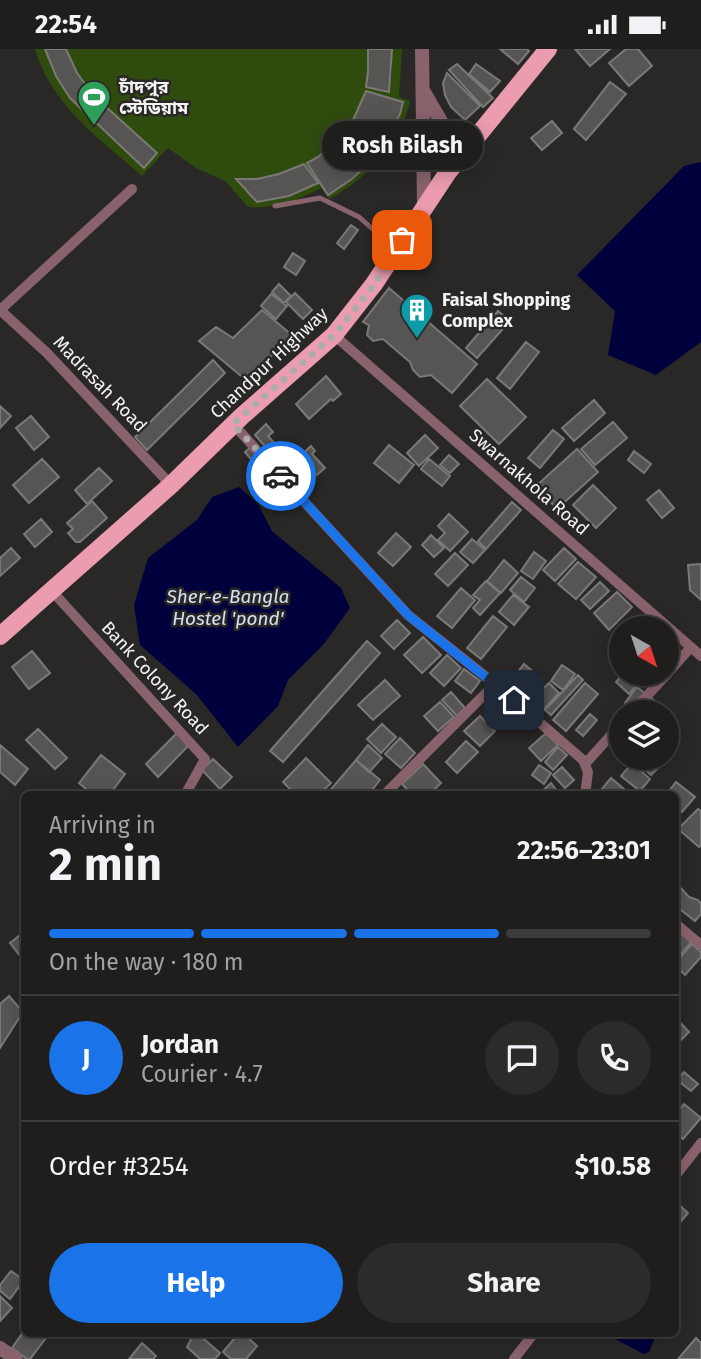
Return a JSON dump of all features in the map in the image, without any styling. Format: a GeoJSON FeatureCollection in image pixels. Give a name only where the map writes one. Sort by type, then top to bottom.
{"type":"FeatureCollection","features":[{"type":"Feature","properties":{"kind":"main road","name":"Chandpur Highway"},"geometry":{"type":"LineString","coordinates":[[0,636],[171,485],[233,424],[334,335],[394,255],[447,172],[548,49]]}},
{"type":"Feature","properties":{"kind":"street"},"geometry":{"type":"LineString","coordinates":[[422,49],[424,206]]}},
{"type":"Feature","properties":{"kind":"street"},"geometry":{"type":"LineString","coordinates":[[423,91],[439,114],[453,142],[447,172]]}},
{"type":"Feature","properties":{"kind":"street"},"geometry":{"type":"LineString","coordinates":[[0,310],[132,189]]}},
{"type":"Feature","properties":{"kind":"street","name":"Madrasah Road"},"geometry":{"type":"LineString","coordinates":[[0,310],[47,353],[171,485]]}},
{"type":"Feature","properties":{"kind":"street","name":"Swarnakhola Road"},"geometry":{"type":"LineString","coordinates":[[334,335],[701,656]]}},
{"type":"Feature","properties":{"kind":"street"},"geometry":{"type":"LineString","coordinates":[[233,424],[408,615],[495,684],[585,764],[589,780],[586,791]]}},
{"type":"Feature","properties":{"kind":"street","name":"Bank Colony Road"},"geometry":{"type":"LineString","coordinates":[[51,590],[205,759],[187,791]]}},
{"type":"Feature","properties":{"kind":"street"},"geometry":{"type":"LineString","coordinates":[[679,660],[691,647]]}},
{"type":"Feature","properties":{"kind":"street"},"geometry":{"type":"LineString","coordinates":[[388,791],[495,684]]}},
{"type":"Feature","properties":{"kind":"street"},"geometry":{"type":"LineString","coordinates":[[643,700],[656,686]]}},
{"type":"Feature","properties":{"kind":"street"},"geometry":{"type":"LineString","coordinates":[[585,764],[609,737]]}},
{"type":"Feature","properties":{"kind":"street"},"geometry":{"type":"LineString","coordinates":[[679,927],[701,945]]}},
{"type":"Feature","properties":{"kind":"street"},"geometry":{"type":"LineString","coordinates":[[679,1171],[701,1143]]}},
{"type":"Feature","properties":{"kind":"street"},"geometry":{"type":"LineString","coordinates":[[514,1359],[531,1337]]}},
{"type":"Feature","properties":{"kind":"street"},"geometry":{"type":"LineString","coordinates":[[0,1348],[16,1359]]}},
{"type":"Feature","properties":{"kind":"lane"},"geometry":{"type":"LineString","coordinates":[[275,206],[320,198],[359,217],[376,232],[394,255]]}},
{"type":"Feature","properties":{"kind":"green space"},"geometry":{"type":"Polygon","coordinates":[[[35,49],[45,49],[62,84],[74,100],[144,168],[156,152],[94,96],[77,73],[66,49],[368,49],[366,86],[389,92],[392,49],[402,49],[399,97],[410,101],[399,132],[390,146],[369,170],[343,191],[329,199],[321,188],[286,203],[248,207],[225,181],[196,168],[168,148],[142,176],[79,120],[53,88],[35,49]],[[367,91],[343,133],[307,163],[328,195],[354,178],[375,156],[398,117],[403,102],[367,91]],[[304,164],[257,179],[237,179],[257,201],[289,196],[317,184],[304,164]]]}},
{"type":"Feature","properties":{"kind":"water"},"geometry":{"type":"Polygon","coordinates":[[[701,162],[701,342],[656,375],[608,355],[615,311],[577,275],[684,166],[701,162]]]}},
{"type":"Feature","properties":{"kind":"water","name":"Sher-e-Bangla Hostel 'pond'"},"geometry":{"type":"Polygon","coordinates":[[[239,487],[258,504],[272,531],[341,588],[350,608],[323,645],[288,680],[278,706],[238,747],[196,694],[140,645],[134,605],[148,558],[197,520],[212,497],[239,487]]]}},
{"type":"Feature","properties":{"kind":"water"},"geometry":{"type":"Polygon","coordinates":[[[655,1337],[649,1352],[644,1354],[615,1339],[655,1337]]]}},
{"type":"Feature","properties":{"kind":"building"},"geometry":{"type":"Polygon","coordinates":[[[45,49],[66,49],[77,73],[94,96],[157,153],[144,168],[70,98],[56,76],[45,49]]]}},
{"type":"Feature","properties":{"kind":"building"},"geometry":{"type":"Polygon","coordinates":[[[368,49],[392,49],[389,92],[366,87],[368,49]]]}},
{"type":"Feature","properties":{"kind":"building"},"geometry":{"type":"Polygon","coordinates":[[[500,49],[527,49],[529,51],[518,64],[500,49]]]}},
{"type":"Feature","properties":{"kind":"building"},"geometry":{"type":"Polygon","coordinates":[[[575,49],[610,49],[590,66],[575,49]]]}},
{"type":"Feature","properties":{"kind":"building"},"geometry":{"type":"Polygon","coordinates":[[[626,49],[638,49],[652,66],[629,86],[609,63],[626,49]]]}},
{"type":"Feature","properties":{"kind":"building"},"geometry":{"type":"Polygon","coordinates":[[[457,64],[493,98],[483,107],[449,70],[457,64]]]}},
{"type":"Feature","properties":{"kind":"building"},"geometry":{"type":"Polygon","coordinates":[[[476,64],[500,81],[490,92],[469,74],[476,64]]]}},
{"type":"Feature","properties":{"kind":"building"},"geometry":{"type":"Polygon","coordinates":[[[447,73],[480,106],[465,120],[451,107],[445,95],[443,83],[447,73]]]}},
{"type":"Feature","properties":{"kind":"building"},"geometry":{"type":"Polygon","coordinates":[[[610,82],[626,94],[586,140],[574,129],[610,82]]]}},
{"type":"Feature","properties":{"kind":"building"},"geometry":{"type":"Polygon","coordinates":[[[366,91],[403,102],[400,114],[378,155],[352,179],[328,195],[307,163],[318,157],[349,129],[366,91]]]}},
{"type":"Feature","properties":{"kind":"building"},"geometry":{"type":"Polygon","coordinates":[[[552,121],[562,133],[542,150],[531,138],[552,121]]]}},
{"type":"Feature","properties":{"kind":"building"},"geometry":{"type":"Polygon","coordinates":[[[304,164],[318,183],[289,196],[257,202],[236,179],[257,179],[304,164]]]}},
{"type":"Feature","properties":{"kind":"building"},"geometry":{"type":"Polygon","coordinates":[[[351,225],[358,230],[344,249],[337,243],[351,225]]]}},
{"type":"Feature","properties":{"kind":"building"},"geometry":{"type":"Polygon","coordinates":[[[293,253],[305,261],[296,275],[284,267],[293,253]]]}},
{"type":"Feature","properties":{"kind":"building"},"geometry":{"type":"Polygon","coordinates":[[[279,284],[291,296],[284,303],[272,292],[279,284]]]}},
{"type":"Feature","properties":{"kind":"building","name":"Faisal Shopping Complex"},"geometry":{"type":"Polygon","coordinates":[[[389,288],[477,364],[452,393],[431,375],[420,377],[410,362],[383,339],[373,341],[367,335],[369,325],[363,322],[389,288]]]}},
{"type":"Feature","properties":{"kind":"building"},"geometry":{"type":"Polygon","coordinates":[[[295,293],[312,310],[303,319],[286,302],[295,293]]]}},
{"type":"Feature","properties":{"kind":"building"},"geometry":{"type":"Polygon","coordinates":[[[271,294],[287,306],[276,319],[261,306],[271,294]]]}},
{"type":"Feature","properties":{"kind":"building"},"geometry":{"type":"Polygon","coordinates":[[[262,310],[292,335],[247,381],[199,341],[216,327],[233,338],[262,310]]]}},
{"type":"Feature","properties":{"kind":"building"},"geometry":{"type":"Polygon","coordinates":[[[498,311],[510,321],[477,358],[466,348],[498,311]]]}},
{"type":"Feature","properties":{"kind":"building"},"geometry":{"type":"Polygon","coordinates":[[[526,342],[539,352],[510,389],[497,378],[526,342]]]}},
{"type":"Feature","properties":{"kind":"building"},"geometry":{"type":"Polygon","coordinates":[[[213,360],[225,373],[147,450],[135,437],[213,360]]]}},
{"type":"Feature","properties":{"kind":"building"},"geometry":{"type":"Polygon","coordinates":[[[326,376],[341,394],[333,401],[331,399],[309,419],[296,404],[326,376]]]}},
{"type":"Feature","properties":{"kind":"building"},"geometry":{"type":"Polygon","coordinates":[[[487,379],[526,417],[499,444],[460,406],[487,379]]]}},
{"type":"Feature","properties":{"kind":"building"},"geometry":{"type":"Polygon","coordinates":[[[594,400],[605,413],[574,441],[562,428],[594,400]]]}},
{"type":"Feature","properties":{"kind":"building"},"geometry":{"type":"Polygon","coordinates":[[[0,406],[11,416],[0,428],[0,406]]]}},
{"type":"Feature","properties":{"kind":"building"},"geometry":{"type":"Polygon","coordinates":[[[31,416],[49,437],[34,450],[16,428],[31,416]]]}},
{"type":"Feature","properties":{"kind":"building"},"geometry":{"type":"Polygon","coordinates":[[[613,422],[627,438],[595,465],[581,449],[613,422]]]}},
{"type":"Feature","properties":{"kind":"building"},"geometry":{"type":"Polygon","coordinates":[[[266,424],[273,432],[268,436],[306,478],[298,484],[255,435],[266,424]]]}},
{"type":"Feature","properties":{"kind":"building"},"geometry":{"type":"Polygon","coordinates":[[[553,430],[564,439],[540,468],[528,458],[553,430]]]}},
{"type":"Feature","properties":{"kind":"building"},"geometry":{"type":"Polygon","coordinates":[[[425,435],[438,448],[419,466],[407,453],[425,435]]]}},
{"type":"Feature","properties":{"kind":"building"},"geometry":{"type":"Polygon","coordinates":[[[389,445],[414,465],[399,483],[374,463],[389,445]]]}},
{"type":"Feature","properties":{"kind":"building"},"geometry":{"type":"Polygon","coordinates":[[[252,446],[271,468],[263,474],[245,452],[252,446]]]}},
{"type":"Feature","properties":{"kind":"building"},"geometry":{"type":"Polygon","coordinates":[[[311,446],[315,451],[312,454],[325,468],[317,475],[299,457],[311,446]]]}},
{"type":"Feature","properties":{"kind":"building"},"geometry":{"type":"Polygon","coordinates":[[[577,449],[598,472],[557,509],[536,486],[577,449]]]}},
{"type":"Feature","properties":{"kind":"building"},"geometry":{"type":"Polygon","coordinates":[[[634,451],[651,464],[644,473],[628,460],[634,451]]]}},
{"type":"Feature","properties":{"kind":"building"},"geometry":{"type":"Polygon","coordinates":[[[449,455],[459,464],[450,473],[440,465],[449,455]]]}},
{"type":"Feature","properties":{"kind":"building"},"geometry":{"type":"Polygon","coordinates":[[[42,459],[59,477],[29,503],[13,485],[42,459]]]}},
{"type":"Feature","properties":{"kind":"building"},"geometry":{"type":"Polygon","coordinates":[[[429,459],[450,476],[442,486],[421,469],[429,459]]]}},
{"type":"Feature","properties":{"kind":"building"},"geometry":{"type":"Polygon","coordinates":[[[99,468],[112,481],[87,504],[75,490],[99,468]]]}},
{"type":"Feature","properties":{"kind":"building"},"geometry":{"type":"Polygon","coordinates":[[[593,485],[616,508],[596,528],[573,505],[593,485]]]}},
{"type":"Feature","properties":{"kind":"building"},"geometry":{"type":"Polygon","coordinates":[[[659,490],[674,508],[662,518],[647,500],[659,490]]]}},
{"type":"Feature","properties":{"kind":"building"},"geometry":{"type":"Polygon","coordinates":[[[92,501],[107,518],[80,542],[76,542],[68,533],[73,529],[67,523],[92,501]]]}},
{"type":"Feature","properties":{"kind":"building"},"geometry":{"type":"Polygon","coordinates":[[[512,502],[521,510],[486,549],[478,541],[512,502]]]}},
{"type":"Feature","properties":{"kind":"building"},"geometry":{"type":"Polygon","coordinates":[[[449,514],[468,532],[450,551],[438,540],[445,533],[438,526],[449,514]]]}},
{"type":"Feature","properties":{"kind":"building"},"geometry":{"type":"Polygon","coordinates":[[[41,519],[52,532],[35,547],[24,534],[41,519]]]}},
{"type":"Feature","properties":{"kind":"building"},"geometry":{"type":"Polygon","coordinates":[[[396,533],[411,547],[393,566],[378,553],[396,533]]]}},
{"type":"Feature","properties":{"kind":"building"},"geometry":{"type":"Polygon","coordinates":[[[431,535],[444,548],[434,557],[422,545],[431,535]]]}},
{"type":"Feature","properties":{"kind":"building"},"geometry":{"type":"Polygon","coordinates":[[[472,539],[485,550],[473,563],[460,552],[472,539]]]}},
{"type":"Feature","properties":{"kind":"building"},"geometry":{"type":"Polygon","coordinates":[[[11,548],[20,558],[0,576],[0,558],[11,548]]]}},
{"type":"Feature","properties":{"kind":"building"},"geometry":{"type":"Polygon","coordinates":[[[564,548],[576,559],[555,581],[543,570],[564,548]]]}},
{"type":"Feature","properties":{"kind":"building"},"geometry":{"type":"Polygon","coordinates":[[[534,552],[546,561],[533,579],[521,571],[534,552]]]}},
{"type":"Feature","properties":{"kind":"building"},"geometry":{"type":"Polygon","coordinates":[[[455,553],[468,565],[448,586],[435,574],[455,553]]]}},
{"type":"Feature","properties":{"kind":"building"},"geometry":{"type":"Polygon","coordinates":[[[504,560],[518,573],[501,593],[487,581],[504,560]]]}},
{"type":"Feature","properties":{"kind":"building"},"geometry":{"type":"Polygon","coordinates":[[[578,562],[596,577],[576,599],[558,584],[578,562]]]}},
{"type":"Feature","properties":{"kind":"building"},"geometry":{"type":"Polygon","coordinates":[[[701,564],[701,600],[690,590],[688,565],[701,564]]]}},
{"type":"Feature","properties":{"kind":"building"},"geometry":{"type":"Polygon","coordinates":[[[521,577],[535,588],[524,602],[510,590],[521,577]]]}},
{"type":"Feature","properties":{"kind":"building"},"geometry":{"type":"Polygon","coordinates":[[[486,581],[500,593],[480,615],[473,608],[480,600],[473,595],[486,581]]]}},
{"type":"Feature","properties":{"kind":"building"},"geometry":{"type":"Polygon","coordinates":[[[600,582],[609,591],[590,609],[581,600],[600,582]]]}},
{"type":"Feature","properties":{"kind":"building"},"geometry":{"type":"Polygon","coordinates":[[[461,588],[475,600],[452,628],[437,616],[461,588]]]}},
{"type":"Feature","properties":{"kind":"building"},"geometry":{"type":"Polygon","coordinates":[[[617,592],[632,607],[623,616],[609,616],[609,630],[594,613],[617,592]]]}},
{"type":"Feature","properties":{"kind":"building"},"geometry":{"type":"Polygon","coordinates":[[[513,595],[529,607],[514,625],[499,612],[513,595]]]}},
{"type":"Feature","properties":{"kind":"building"},"geometry":{"type":"Polygon","coordinates":[[[493,616],[507,627],[481,659],[467,648],[493,616]]]}},
{"type":"Feature","properties":{"kind":"building"},"geometry":{"type":"Polygon","coordinates":[[[397,620],[410,633],[394,649],[381,636],[397,620]]]}},
{"type":"Feature","properties":{"kind":"building"},"geometry":{"type":"Polygon","coordinates":[[[423,637],[441,655],[422,673],[404,655],[423,637]]]}},
{"type":"Feature","properties":{"kind":"building"},"geometry":{"type":"Polygon","coordinates":[[[367,641],[380,653],[283,762],[270,751],[367,641]]]}},
{"type":"Feature","properties":{"kind":"building"},"geometry":{"type":"Polygon","coordinates":[[[32,651],[50,673],[29,689],[12,667],[32,651]]]}},
{"type":"Feature","properties":{"kind":"building"},"geometry":{"type":"Polygon","coordinates":[[[447,655],[461,668],[444,686],[430,673],[447,655]]]}},
{"type":"Feature","properties":{"kind":"building"},"geometry":{"type":"Polygon","coordinates":[[[524,664],[542,679],[527,699],[508,684],[524,664]]]}},
{"type":"Feature","properties":{"kind":"building"},"geometry":{"type":"Polygon","coordinates":[[[562,665],[575,674],[563,690],[551,681],[562,665]]]}},
{"type":"Feature","properties":{"kind":"building"},"geometry":{"type":"Polygon","coordinates":[[[464,669],[480,681],[471,693],[455,681],[464,669]]]}},
{"type":"Feature","properties":{"kind":"building"},"geometry":{"type":"Polygon","coordinates":[[[578,675],[583,680],[551,715],[545,710],[578,675]]]}},
{"type":"Feature","properties":{"kind":"building"},"geometry":{"type":"Polygon","coordinates":[[[385,680],[400,696],[373,720],[358,705],[385,680]]]}},
{"type":"Feature","properties":{"kind":"building"},"geometry":{"type":"Polygon","coordinates":[[[549,683],[559,693],[543,710],[532,699],[549,683]]]}},
{"type":"Feature","properties":{"kind":"building"},"geometry":{"type":"Polygon","coordinates":[[[585,683],[598,694],[566,731],[553,720],[585,683]]]}},
{"type":"Feature","properties":{"kind":"building"},"geometry":{"type":"Polygon","coordinates":[[[620,686],[636,686],[629,694],[620,686]]]}},
{"type":"Feature","properties":{"kind":"building"},"geometry":{"type":"Polygon","coordinates":[[[637,687],[654,700],[627,700],[637,687]]]}},
{"type":"Feature","properties":{"kind":"building"},"geometry":{"type":"Polygon","coordinates":[[[451,692],[465,708],[457,716],[442,700],[451,692]]]}},
{"type":"Feature","properties":{"kind":"building"},"geometry":{"type":"Polygon","coordinates":[[[440,702],[454,717],[438,731],[424,716],[440,702]]]}},
{"type":"Feature","properties":{"kind":"building"},"geometry":{"type":"Polygon","coordinates":[[[590,714],[597,720],[583,736],[576,730],[590,714]]]}},
{"type":"Feature","properties":{"kind":"building"},"geometry":{"type":"Polygon","coordinates":[[[480,716],[495,731],[480,746],[464,731],[480,716]]]}},
{"type":"Feature","properties":{"kind":"building"},"geometry":{"type":"Polygon","coordinates":[[[382,724],[396,737],[381,753],[367,739],[382,724]]]}},
{"type":"Feature","properties":{"kind":"building"},"geometry":{"type":"Polygon","coordinates":[[[38,729],[67,758],[55,769],[26,740],[38,729]]]}},
{"type":"Feature","properties":{"kind":"building"},"geometry":{"type":"Polygon","coordinates":[[[177,733],[189,745],[158,777],[146,764],[177,733]]]}},
{"type":"Feature","properties":{"kind":"building"},"geometry":{"type":"Polygon","coordinates":[[[546,733],[558,745],[541,761],[529,748],[546,733]]]}},
{"type":"Feature","properties":{"kind":"building"},"geometry":{"type":"Polygon","coordinates":[[[400,738],[415,753],[401,768],[385,754],[400,738]]]}},
{"type":"Feature","properties":{"kind":"building"},"geometry":{"type":"Polygon","coordinates":[[[466,741],[478,752],[457,773],[446,762],[466,741]]]}},
{"type":"Feature","properties":{"kind":"building"},"geometry":{"type":"Polygon","coordinates":[[[0,745],[28,769],[15,785],[0,772],[0,745]]]}},
{"type":"Feature","properties":{"kind":"building"},"geometry":{"type":"Polygon","coordinates":[[[368,745],[382,758],[369,772],[356,760],[368,745]]]}},
{"type":"Feature","properties":{"kind":"building"},"geometry":{"type":"Polygon","coordinates":[[[558,747],[567,755],[553,770],[545,762],[558,747]]]}},
{"type":"Feature","properties":{"kind":"building"},"geometry":{"type":"Polygon","coordinates":[[[101,755],[125,774],[112,791],[88,791],[79,783],[101,755]]]}},
{"type":"Feature","properties":{"kind":"building"},"geometry":{"type":"Polygon","coordinates":[[[306,758],[331,783],[323,791],[292,791],[283,782],[306,758]]]}},
{"type":"Feature","properties":{"kind":"building"},"geometry":{"type":"Polygon","coordinates":[[[213,759],[232,777],[220,789],[202,770],[213,759]]]}},
{"type":"Feature","properties":{"kind":"building"},"geometry":{"type":"Polygon","coordinates":[[[356,760],[380,780],[371,791],[329,791],[356,760]]]}},
{"type":"Feature","properties":{"kind":"building"},"geometry":{"type":"Polygon","coordinates":[[[423,764],[441,783],[433,791],[408,791],[402,784],[423,764]]]}},
{"type":"Feature","properties":{"kind":"building"},"geometry":{"type":"Polygon","coordinates":[[[539,765],[551,773],[544,784],[532,775],[539,765]]]}},
{"type":"Feature","properties":{"kind":"building"},"geometry":{"type":"Polygon","coordinates":[[[562,767],[574,780],[565,788],[553,775],[562,767]]]}},
{"type":"Feature","properties":{"kind":"building"},"geometry":{"type":"Polygon","coordinates":[[[626,770],[640,770],[650,779],[640,791],[621,776],[626,770]]]}},
{"type":"Feature","properties":{"kind":"building"},"geometry":{"type":"Polygon","coordinates":[[[611,778],[626,791],[600,791],[611,778]]]}},
{"type":"Feature","properties":{"kind":"building"},"geometry":{"type":"Polygon","coordinates":[[[676,782],[695,797],[682,812],[679,809],[679,791],[669,791],[676,782]]]}},
{"type":"Feature","properties":{"kind":"building"},"geometry":{"type":"Polygon","coordinates":[[[551,783],[557,791],[542,791],[551,783]]]}},
{"type":"Feature","properties":{"kind":"building"},"geometry":{"type":"Polygon","coordinates":[[[698,809],[701,811],[701,845],[699,847],[679,828],[698,809]]]}},
{"type":"Feature","properties":{"kind":"building"},"geometry":{"type":"Polygon","coordinates":[[[679,886],[689,897],[701,904],[701,914],[695,921],[679,908],[679,886]]]}},
{"type":"Feature","properties":{"kind":"building"},"geometry":{"type":"Polygon","coordinates":[[[679,932],[691,942],[679,956],[679,932]]]}},
{"type":"Feature","properties":{"kind":"building"},"geometry":{"type":"Polygon","coordinates":[[[21,934],[21,957],[10,943],[21,934]]]}},
{"type":"Feature","properties":{"kind":"building"},"geometry":{"type":"Polygon","coordinates":[[[692,944],[701,952],[701,957],[685,975],[679,969],[679,959],[692,944]]]}},
{"type":"Feature","properties":{"kind":"building"},"geometry":{"type":"Polygon","coordinates":[[[9,996],[21,1010],[21,1015],[0,1048],[0,1004],[9,996]]]}},
{"type":"Feature","properties":{"kind":"building"},"geometry":{"type":"Polygon","coordinates":[[[679,1021],[689,1032],[679,1042],[679,1021]]]}},
{"type":"Feature","properties":{"kind":"building"},"geometry":{"type":"Polygon","coordinates":[[[684,1072],[698,1084],[691,1091],[679,1082],[684,1072]]]}},
{"type":"Feature","properties":{"kind":"building"},"geometry":{"type":"Polygon","coordinates":[[[684,1104],[701,1118],[683,1139],[679,1136],[679,1110],[684,1104]]]}},
{"type":"Feature","properties":{"kind":"building"},"geometry":{"type":"Polygon","coordinates":[[[679,1205],[688,1213],[679,1224],[679,1205]]]}},
{"type":"Feature","properties":{"kind":"building"},"geometry":{"type":"Polygon","coordinates":[[[11,1271],[21,1278],[21,1284],[10,1299],[0,1291],[0,1285],[11,1271]]]}},
{"type":"Feature","properties":{"kind":"building"},"geometry":{"type":"Polygon","coordinates":[[[0,1296],[12,1308],[0,1321],[0,1296]]]}},
{"type":"Feature","properties":{"kind":"building"},"geometry":{"type":"Polygon","coordinates":[[[21,1335],[46,1338],[30,1359],[12,1348],[21,1335]]]}},
{"type":"Feature","properties":{"kind":"building"},"geometry":{"type":"Polygon","coordinates":[[[192,1337],[202,1337],[220,1353],[215,1359],[200,1359],[187,1347],[192,1337]]]}},
{"type":"Feature","properties":{"kind":"building"},"geometry":{"type":"Polygon","coordinates":[[[236,1337],[247,1337],[257,1346],[246,1359],[231,1359],[223,1352],[236,1337]]]}},
{"type":"Feature","properties":{"kind":"building"},"geometry":{"type":"Polygon","coordinates":[[[696,1338],[701,1343],[701,1359],[678,1359],[696,1338]]]}},
{"type":"Feature","properties":{"kind":"building"},"geometry":{"type":"Polygon","coordinates":[[[142,1343],[156,1356],[153,1359],[129,1359],[142,1343]]]}},
{"type":"Feature","properties":{"kind":"way so far"},"geometry":{"type":"LineString","coordinates":[[281,476],[233,424],[334,335],[374,285],[402,240]]}},
{"type":"Feature","properties":{"kind":"place","name":"চাঁদপুর স্টেডিয়াম"},"geometry":{"type":"Point","coordinates":[94,127]}},
{"type":"Feature","properties":{"kind":"place","name":"Rosh Bilash"},"geometry":{"type":"Point","coordinates":[402,240]}},
{"type":"Feature","properties":{"kind":"place","name":"Faisal Shopping Complex"},"geometry":{"type":"Point","coordinates":[417,340]}},
{"type":"Feature","properties":{"kind":"route"},"geometry":{"type":"LineString","coordinates":[[281,476],[408,615],[514,700]]}}]}
